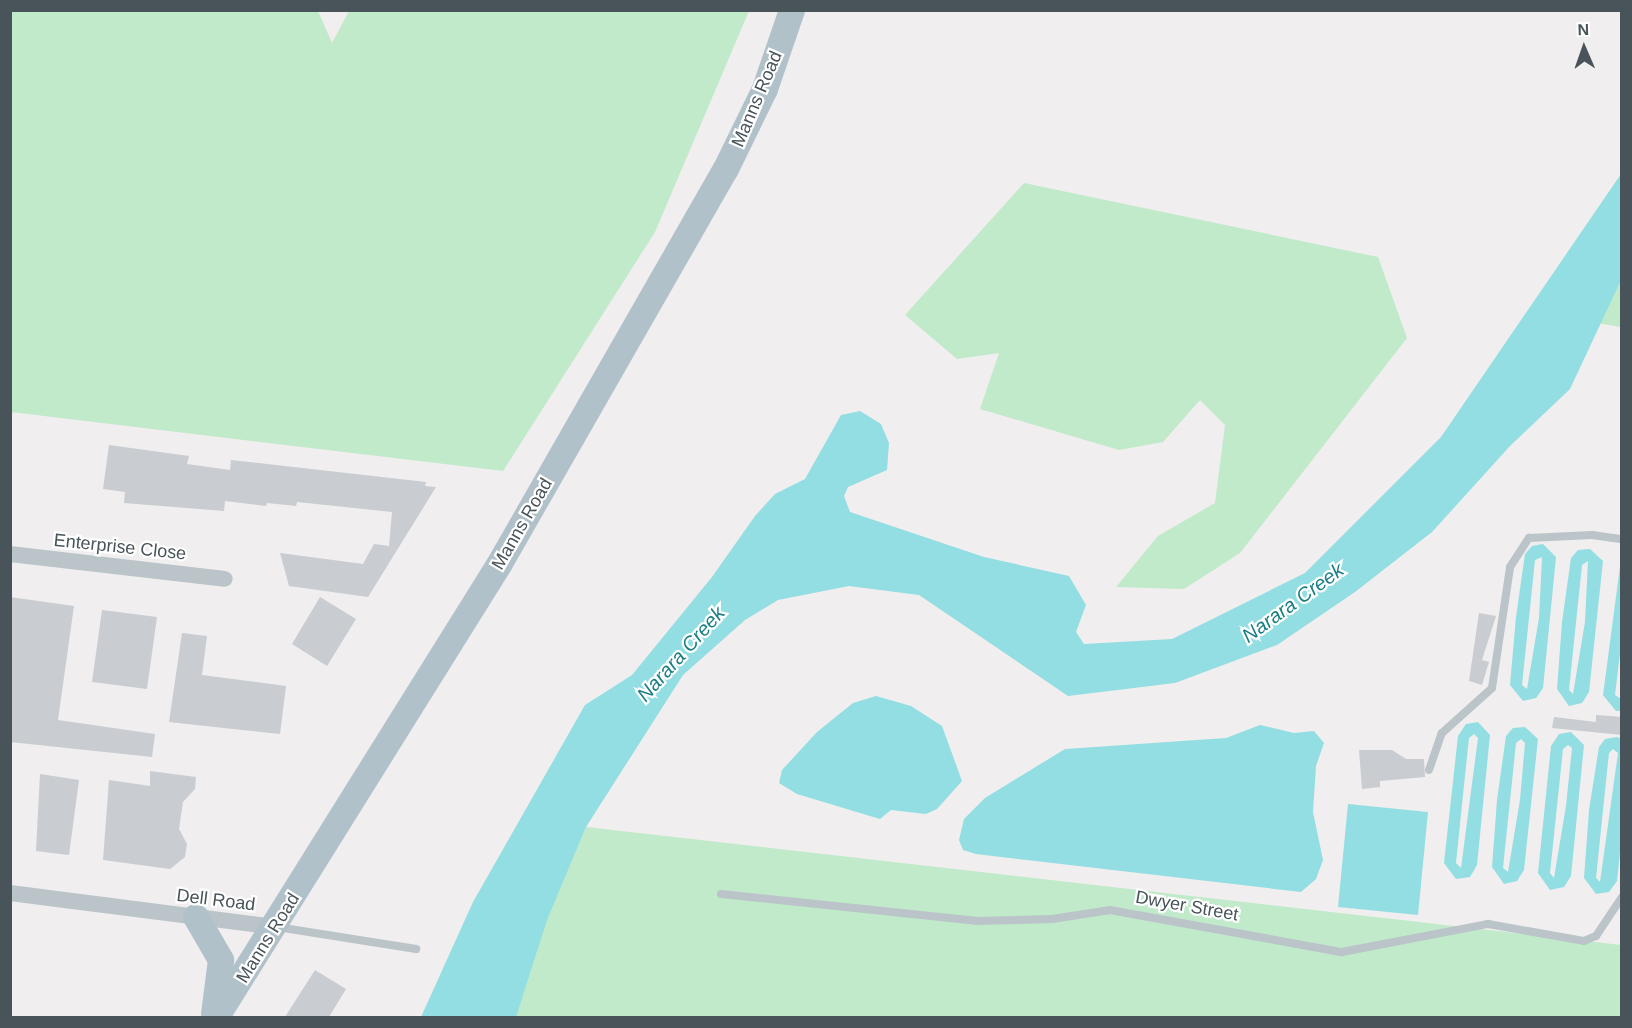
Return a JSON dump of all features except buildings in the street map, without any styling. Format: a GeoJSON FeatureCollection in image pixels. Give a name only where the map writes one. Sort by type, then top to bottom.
{"type":"FeatureCollection","features":[{"type":"Feature","properties":{"kind":"main road","name":"Manns Road"},"geometry":{"type":"LineString","coordinates":[[215,1017],[276,927],[499,565],[726,169],[765,89],[792,10]]}},
{"type":"Feature","properties":{"kind":"main road"},"geometry":{"type":"LineString","coordinates":[[196,917],[221,960],[215,1017]]}},
{"type":"Feature","properties":{"kind":"street","name":"Enterprise Close"},"geometry":{"type":"LineString","coordinates":[[10,554],[225,579]]}},
{"type":"Feature","properties":{"kind":"street","name":"Dell Road"},"geometry":{"type":"LineString","coordinates":[[10,893],[276,927]]}},
{"type":"Feature","properties":{"kind":"lane"},"geometry":{"type":"LineString","coordinates":[[1429,770],[1442,733],[1492,688],[1510,567],[1529,538],[1592,535],[1622,539]]}},
{"type":"Feature","properties":{"kind":"lane","name":"Dwyer Street"},"geometry":{"type":"LineString","coordinates":[[722,894],[976,921],[1031,921],[1110,910],[1342,952],[1488,924],[1584,941],[1596,936],[1622,897]]}},
{"type":"Feature","properties":{"kind":"lane","name":"Dell Road"},"geometry":{"type":"LineString","coordinates":[[276,927],[416,949]]}},
{"type":"Feature","properties":{"kind":"green space"},"geometry":{"type":"Polygon","coordinates":[[[11,10],[318,11],[332,43],[349,11],[749,11],[655,232],[503,471],[11,412],[11,10]]]}},
{"type":"Feature","properties":{"kind":"green space"},"geometry":{"type":"Polygon","coordinates":[[[1024,183],[1378,257],[1407,338],[1240,553],[1184,589],[1116,587],[1158,536],[1215,503],[1225,425],[1200,400],[1163,442],[1119,450],[980,409],[999,353],[957,359],[905,315],[1024,183]]]}},
{"type":"Feature","properties":{"kind":"green space"},"geometry":{"type":"Polygon","coordinates":[[[1621,280],[1621,327],[1597,323],[1621,280]]]}},
{"type":"Feature","properties":{"kind":"green space"},"geometry":{"type":"Polygon","coordinates":[[[586,827],[1621,945],[1621,1017],[511,1018],[546,918],[586,827]]]}},
{"type":"Feature","properties":{"kind":"water","name":"Narara Creek"},"geometry":{"type":"Polygon","coordinates":[[[1621,174],[1621,280],[1570,389],[1510,446],[1432,532],[1355,592],[1277,645],[1175,683],[1068,696],[919,595],[849,586],[778,600],[745,620],[683,675],[586,827],[547,920],[516,1017],[421,1017],[473,902],[585,705],[632,675],[712,577],[755,516],[775,494],[805,479],[841,415],[860,411],[881,424],[889,443],[887,470],[848,487],[844,496],[850,512],[984,557],[1069,576],[1086,605],[1076,632],[1084,644],[1172,639],[1305,573],[1441,437],[1621,174]]]}},
{"type":"Feature","properties":{"kind":"water"},"geometry":{"type":"Polygon","coordinates":[[[1543,544],[1556,557],[1543,688],[1536,698],[1523,701],[1510,685],[1525,554],[1532,546],[1543,544]],[[1542,557],[1535,560],[1522,685],[1527,689],[1539,618],[1542,557]]]}},
{"type":"Feature","properties":{"kind":"water"},"geometry":{"type":"Polygon","coordinates":[[[1590,549],[1603,561],[1589,692],[1582,703],[1569,706],[1557,689],[1562,622],[1571,558],[1578,550],[1590,549]],[[1588,561],[1582,565],[1569,690],[1573,694],[1585,622],[1588,561]]]}},
{"type":"Feature","properties":{"kind":"water"},"geometry":{"type":"Polygon","coordinates":[[[1621,559],[1622,637],[1615,695],[1621,699],[1622,711],[1616,711],[1603,695],[1621,559]]]}},
{"type":"Feature","properties":{"kind":"water"},"geometry":{"type":"Polygon","coordinates":[[[876,696],[911,706],[942,726],[962,781],[937,809],[926,814],[891,810],[880,819],[797,794],[779,783],[782,770],[817,732],[853,703],[876,696]]]}},
{"type":"Feature","properties":{"kind":"water"},"geometry":{"type":"Polygon","coordinates":[[[1478,722],[1490,735],[1477,865],[1470,877],[1456,879],[1444,863],[1458,736],[1466,724],[1478,722]],[[1474,734],[1469,738],[1456,863],[1461,868],[1478,738],[1474,734]]]}},
{"type":"Feature","properties":{"kind":"water"},"geometry":{"type":"Polygon","coordinates":[[[1260,725],[1294,733],[1314,731],[1324,743],[1316,766],[1313,812],[1323,860],[1316,879],[1301,892],[976,854],[963,850],[959,840],[964,819],[985,798],[1065,749],[1226,738],[1260,725]]]}},
{"type":"Feature","properties":{"kind":"water"},"geometry":{"type":"Polygon","coordinates":[[[1525,727],[1538,739],[1524,870],[1517,881],[1504,884],[1492,867],[1497,800],[1506,736],[1513,728],[1525,727]],[[1521,739],[1516,743],[1503,868],[1508,872],[1520,800],[1525,743],[1521,739]]]}},
{"type":"Feature","properties":{"kind":"water"},"geometry":{"type":"Polygon","coordinates":[[[1571,732],[1584,745],[1571,876],[1564,887],[1550,890],[1538,873],[1551,746],[1559,734],[1571,732]],[[1568,745],[1563,749],[1550,873],[1554,878],[1566,806],[1572,748],[1568,745]]]}},
{"type":"Feature","properties":{"kind":"water"},"geometry":{"type":"Polygon","coordinates":[[[1617,737],[1622,739],[1622,834],[1617,881],[1609,892],[1596,894],[1584,878],[1589,810],[1599,747],[1605,739],[1617,737]],[[1613,749],[1609,753],[1596,878],[1600,882],[1618,753],[1613,749]]]}},
{"type":"Feature","properties":{"kind":"water"},"geometry":{"type":"Polygon","coordinates":[[[1348,804],[1428,812],[1418,915],[1338,907],[1348,804]]]}}]}
